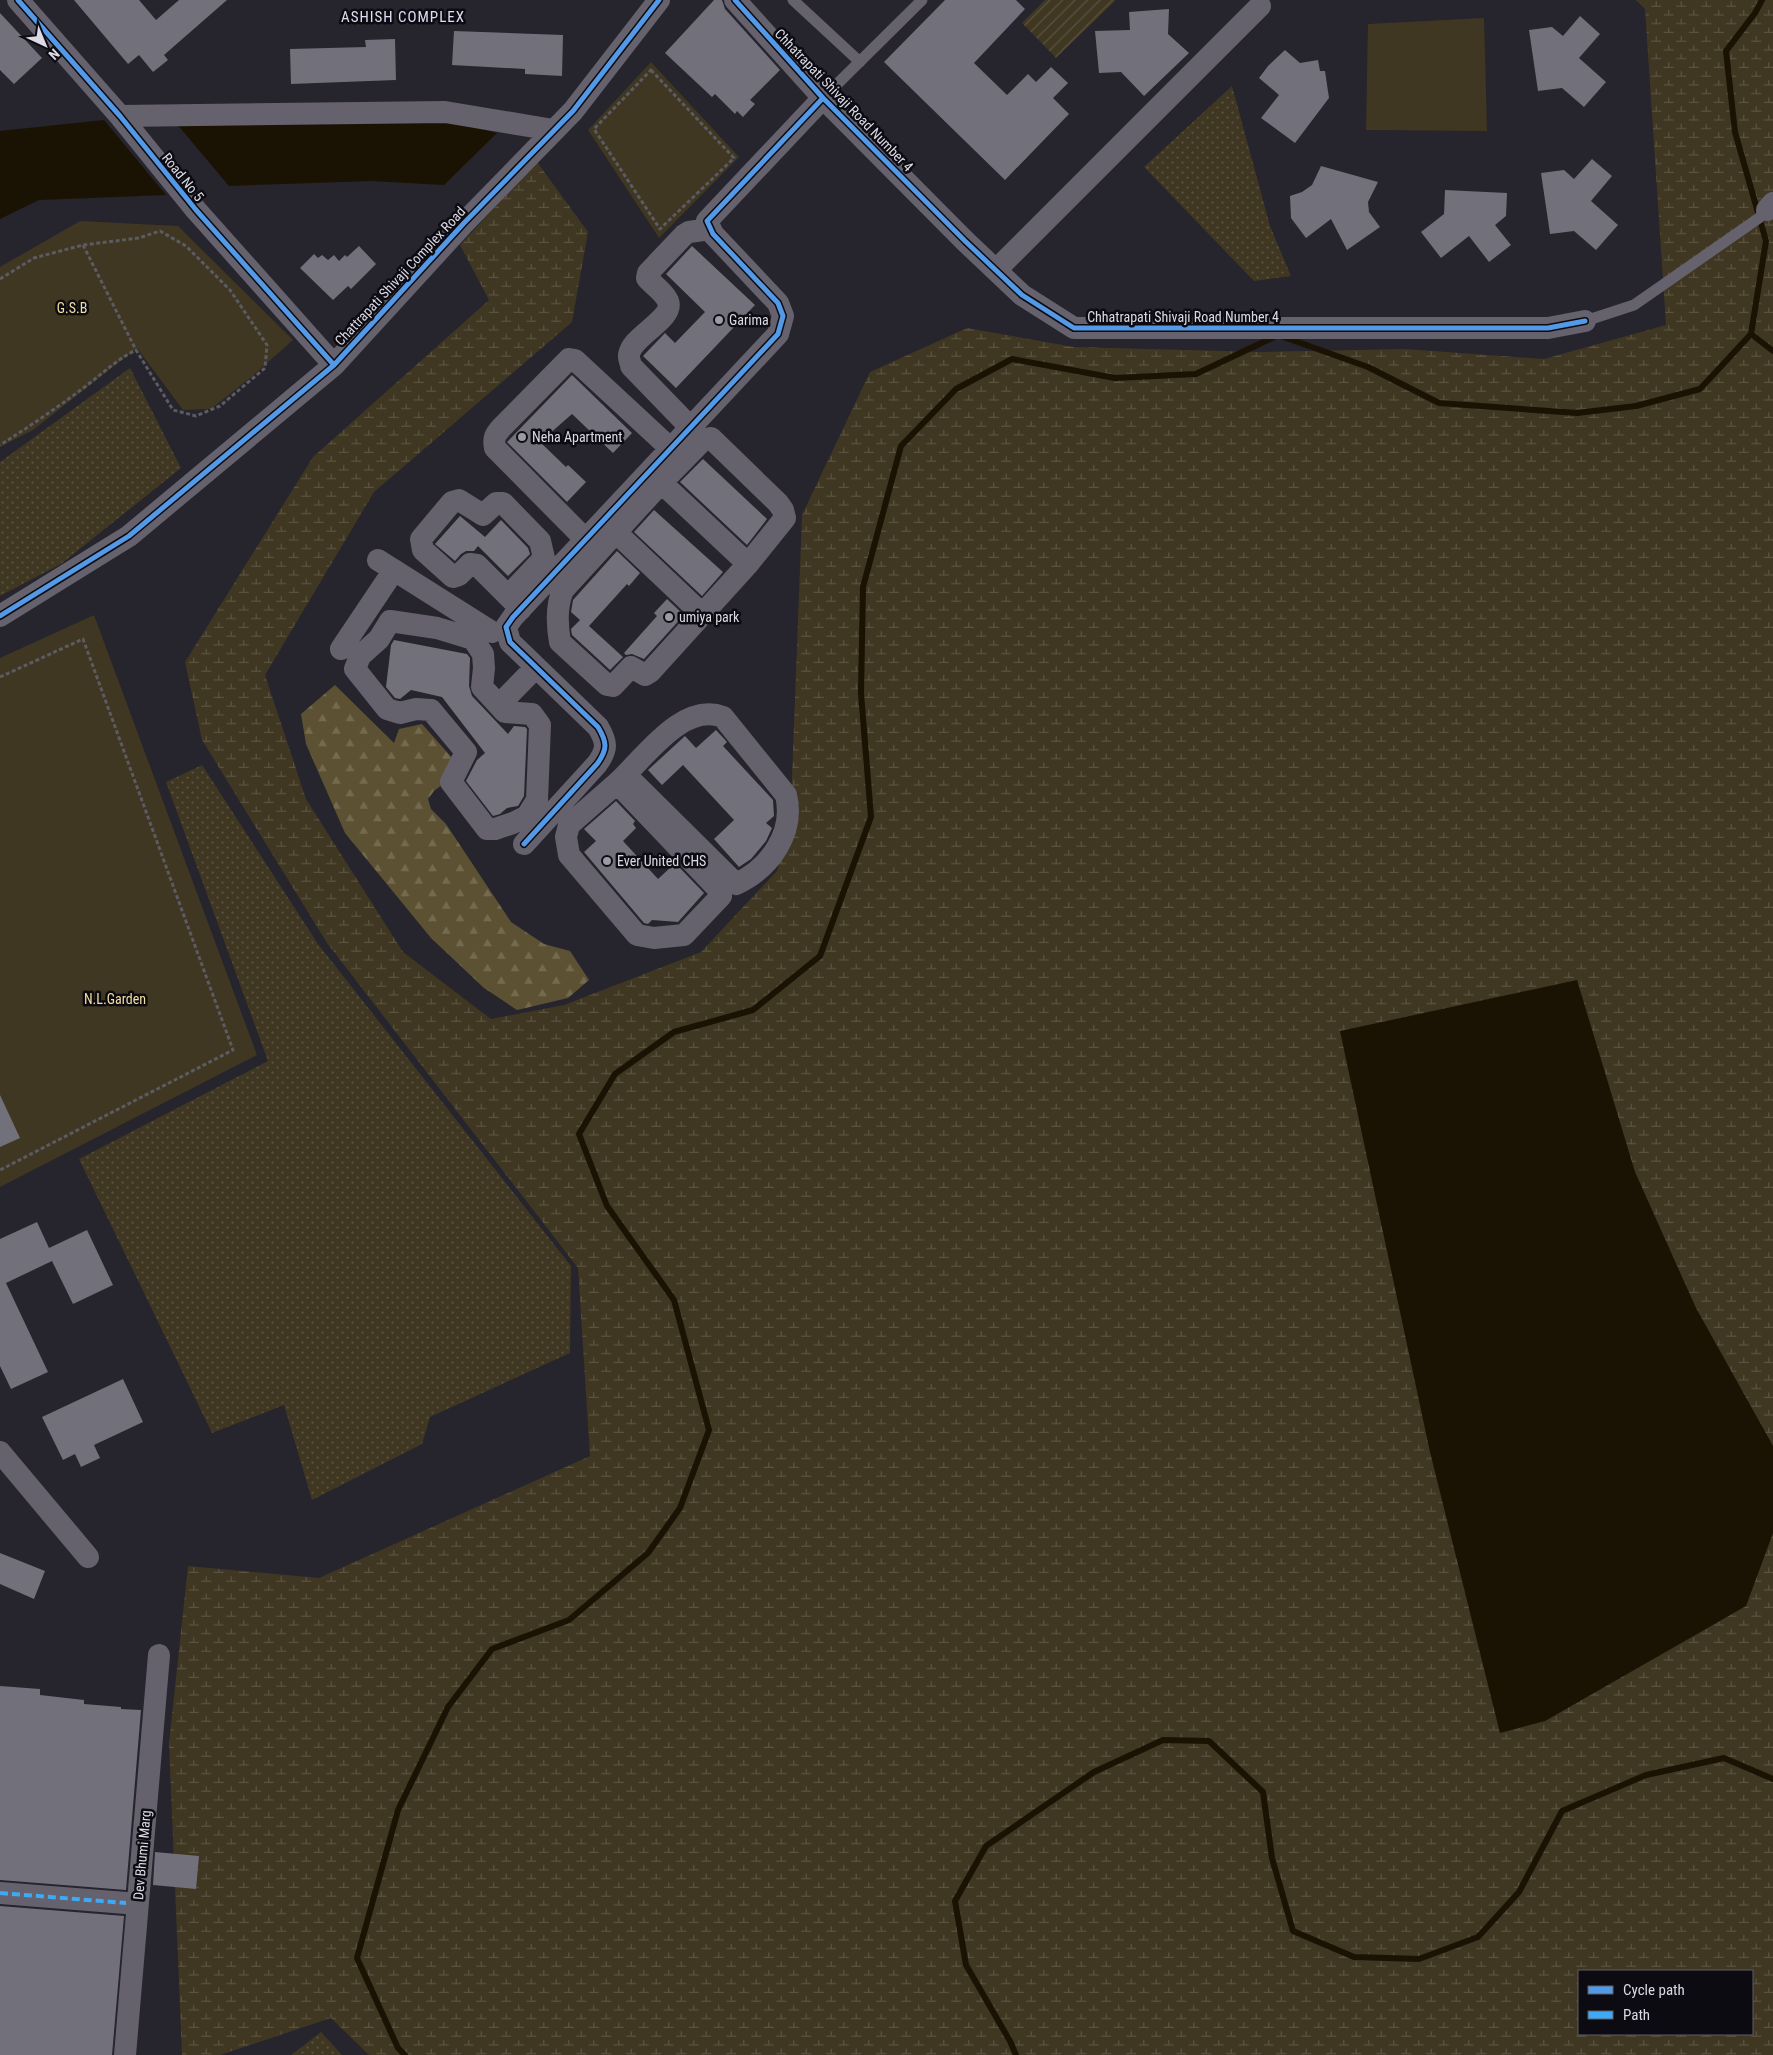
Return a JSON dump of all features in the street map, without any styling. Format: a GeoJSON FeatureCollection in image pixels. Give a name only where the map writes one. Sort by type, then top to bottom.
{"type":"FeatureCollection","features":[{"type":"Feature","properties":{"kind":"street","name":"Road No 5"},"geometry":{"type":"LineString","coordinates":[[18,0],[120,116],[196,210],[334,365]]}},
{"type":"Feature","properties":{"kind":"street","name":"Chattrapati Shivaji Complex Road"},"geometry":{"type":"LineString","coordinates":[[0,616],[129,536],[334,365],[464,223],[573,111],[659,0]]}},
{"type":"Feature","properties":{"kind":"street","name":"Chhatrapati Shivaji Road Number 4"},"geometry":{"type":"LineString","coordinates":[[735,0],[823,98],[996,270],[1022,295],[1074,328],[1548,328],[1585,321]]}},
{"type":"Feature","properties":{"kind":"street"},"geometry":{"type":"LineString","coordinates":[[996,270],[1260,6]]}},
{"type":"Feature","properties":{"kind":"street"},"geometry":{"type":"LineString","coordinates":[[655,477],[671,449],[778,334],[783,316],[778,304],[713,234],[707,221],[823,98]]}},
{"type":"Feature","properties":{"kind":"street"},"geometry":{"type":"LineString","coordinates":[[120,116],[445,112],[553,130]]}},
{"type":"Feature","properties":{"kind":"street"},"geometry":{"type":"LineString","coordinates":[[691,428],[632,366],[628,356],[632,345],[663,316],[669,306],[668,299],[647,278],[648,273],[684,235],[689,232],[710,229]]}},
{"type":"Feature","properties":{"kind":"street"},"geometry":{"type":"LineString","coordinates":[[586,540],[495,448],[495,435],[501,428],[569,359],[575,360],[671,449]]}},
{"type":"Feature","properties":{"kind":"street"},"geometry":{"type":"LineString","coordinates":[[711,438],[778,503],[783,510],[785,518],[748,564],[650,672],[645,675],[641,674],[631,666],[610,686],[560,642],[558,601],[562,590],[610,526],[655,477],[703,440],[711,438]]}},
{"type":"Feature","properties":{"kind":"street"},"geometry":{"type":"LineString","coordinates":[[655,477],[748,564]]}},
{"type":"Feature","properties":{"kind":"street"},"geometry":{"type":"LineString","coordinates":[[490,633],[390,621],[379,639],[360,656],[355,669],[388,709],[400,713],[416,709],[431,710],[466,752],[451,782],[487,829],[495,829],[527,816],[537,800],[540,725],[532,714],[505,712],[482,687],[483,654],[490,633],[515,602],[544,558],[540,542],[503,503],[496,503],[483,516],[459,500],[452,502],[421,539],[424,550],[453,577],[459,575],[470,564],[477,565],[515,602]]}},
{"type":"Feature","properties":{"kind":"street"},"geometry":{"type":"LineString","coordinates":[[515,602],[586,540],[610,526]]}},
{"type":"Feature","properties":{"kind":"street"},"geometry":{"type":"LineString","coordinates":[[610,526],[702,614]]}},
{"type":"Feature","properties":{"kind":"street"},"geometry":{"type":"LineString","coordinates":[[341,649],[386,565],[490,633],[510,642],[598,727],[605,738],[604,754],[601,759],[524,844]]}},
{"type":"Feature","properties":{"kind":"street"},"geometry":{"type":"LineString","coordinates":[[499,706],[536,667]]}},
{"type":"Feature","properties":{"kind":"street"},"geometry":{"type":"LineString","coordinates":[[601,759],[621,779],[736,884],[746,880],[766,864],[783,840],[789,805],[786,795],[723,717],[714,713],[678,724],[621,779],[569,825],[566,837],[569,855],[575,864],[637,934],[654,938],[684,935],[720,896],[719,890],[621,779]]}},
{"type":"Feature","properties":{"kind":"street"},"geometry":{"type":"LineString","coordinates":[[0,1452],[88,1557]]}},
{"type":"Feature","properties":{"kind":"street","name":"Dev Bhumi Marg"},"geometry":{"type":"LineString","coordinates":[[125,2055],[159,1654]]}},
{"type":"Feature","properties":{"kind":"street"},"geometry":{"type":"LineString","coordinates":[[0,1892],[126,1903]]}},
{"type":"Feature","properties":{"kind":"lane"},"geometry":{"type":"LineString","coordinates":[[793,0],[860,62]]}},
{"type":"Feature","properties":{"kind":"lane"},"geometry":{"type":"LineString","coordinates":[[823,98],[922,0]]}},
{"type":"Feature","properties":{"kind":"lane"},"geometry":{"type":"LineString","coordinates":[[1585,321],[1634,305],[1764,212]]}},
{"type":"Feature","properties":{"kind":"path"},"geometry":{"type":"LineString","coordinates":[[651,70],[734,158],[660,229],[594,129],[651,70]]}},
{"type":"Feature","properties":{"kind":"path"},"geometry":{"type":"LineString","coordinates":[[0,279],[34,258],[83,244],[139,238],[160,231],[186,246],[230,290],[267,345],[265,368],[220,406],[196,416],[173,410],[136,350],[83,244]]}},
{"type":"Feature","properties":{"kind":"path"},"geometry":{"type":"LineString","coordinates":[[0,446],[88,384],[118,358],[136,350]]}},
{"type":"Feature","properties":{"kind":"path"},"geometry":{"type":"LineString","coordinates":[[0,678],[83,639],[233,1050],[0,1170]]}},
{"type":"Feature","properties":{"kind":"green space"},"geometry":{"type":"Polygon","coordinates":[[[1045,0],[1116,0],[1056,58],[1022,23],[1045,0]]]}},
{"type":"Feature","properties":{"kind":"green space"},"geometry":{"type":"Polygon","coordinates":[[[1636,0],[1773,0],[1773,2055],[369,2055],[331,2018],[220,2055],[182,2055],[169,1743],[188,1566],[319,1578],[590,1456],[578,1268],[327,943],[202,740],[185,662],[313,457],[489,300],[460,245],[537,162],[588,232],[572,322],[374,492],[265,675],[306,799],[403,952],[491,1019],[564,1005],[701,952],[777,871],[791,804],[802,515],[870,372],[967,328],[1074,347],[1263,352],[1405,349],[1544,359],[1666,325],[1645,9],[1636,0]]]}},
{"type":"Feature","properties":{"kind":"green space"},"geometry":{"type":"Polygon","coordinates":[[[1484,18],[1487,131],[1366,130],[1368,24],[1484,18]]]}},
{"type":"Feature","properties":{"kind":"green space"},"geometry":{"type":"Polygon","coordinates":[[[651,62],[739,157],[659,238],[588,130],[651,62]]]}},
{"type":"Feature","properties":{"kind":"green space"},"geometry":{"type":"Polygon","coordinates":[[[1232,86],[1270,226],[1291,276],[1254,281],[1144,167],[1232,86]]]}},
{"type":"Feature","properties":{"kind":"green space","name":"G.S.B"},"geometry":{"type":"Polygon","coordinates":[[[80,221],[178,226],[293,340],[211,409],[183,410],[137,348],[33,430],[0,447],[0,267],[80,221]]]}},
{"type":"Feature","properties":{"kind":"green space"},"geometry":{"type":"Polygon","coordinates":[[[130,368],[181,468],[61,564],[0,596],[0,462],[130,368]]]}},
{"type":"Feature","properties":{"kind":"green space","name":"N.L.Garden"},"geometry":{"type":"Polygon","coordinates":[[[94,615],[257,1055],[0,1187],[0,658],[94,615]]]}},
{"type":"Feature","properties":{"kind":"green space"},"geometry":{"type":"Polygon","coordinates":[[[335,685],[394,743],[399,729],[422,724],[462,769],[434,791],[428,799],[431,809],[446,824],[511,922],[544,944],[570,951],[589,980],[568,998],[517,1010],[484,988],[431,938],[345,833],[306,744],[301,714],[335,685]]]}},
{"type":"Feature","properties":{"kind":"green space"},"geometry":{"type":"Polygon","coordinates":[[[202,765],[318,944],[571,1266],[570,1353],[430,1417],[422,1444],[312,1500],[284,1405],[212,1433],[79,1159],[268,1061],[166,782],[202,765]]]}},
{"type":"Feature","properties":{"kind":"green space"},"geometry":{"type":"Polygon","coordinates":[[[321,2032],[342,2055],[291,2055],[321,2032]]]}},
{"type":"Feature","properties":{"kind":"shaded area"},"geometry":{"type":"Polygon","coordinates":[[[442,119],[497,133],[444,185],[371,181],[229,186],[176,123],[442,119]]]}},
{"type":"Feature","properties":{"kind":"shaded area"},"geometry":{"type":"Polygon","coordinates":[[[104,120],[166,195],[39,200],[0,219],[0,131],[104,120]]]}},
{"type":"Feature","properties":{"kind":"shaded area"},"geometry":{"type":"Polygon","coordinates":[[[1577,980],[1635,1172],[1696,1308],[1773,1446],[1773,1533],[1746,1606],[1545,1721],[1500,1733],[1430,1452],[1340,1031],[1577,980]]]}},
{"type":"Feature","properties":{"kind":"building"},"geometry":{"type":"Polygon","coordinates":[[[74,0],[139,0],[156,20],[179,0],[227,0],[164,55],[168,60],[153,72],[139,55],[128,64],[74,0]]]}},
{"type":"Feature","properties":{"kind":"building"},"geometry":{"type":"Polygon","coordinates":[[[714,0],[722,0],[725,9],[780,70],[750,100],[755,104],[743,117],[737,111],[735,114],[715,94],[712,97],[665,53],[714,0]]]}},
{"type":"Feature","properties":{"kind":"building"},"geometry":{"type":"Polygon","coordinates":[[[945,0],[1016,0],[1025,9],[974,63],[1007,95],[1028,74],[1036,82],[1051,67],[1068,83],[1053,98],[1069,114],[1005,180],[884,62],[945,0]]]}},
{"type":"Feature","properties":{"kind":"building"},"geometry":{"type":"Polygon","coordinates":[[[1169,9],[1168,34],[1189,53],[1144,96],[1121,72],[1099,73],[1095,31],[1130,30],[1129,12],[1169,9]]]}},
{"type":"Feature","properties":{"kind":"building"},"geometry":{"type":"Polygon","coordinates":[[[0,13],[42,58],[14,84],[0,70],[0,13]]]}},
{"type":"Feature","properties":{"kind":"building"},"geometry":{"type":"Polygon","coordinates":[[[1580,16],[1600,34],[1579,58],[1606,82],[1584,107],[1562,88],[1538,91],[1529,30],[1552,27],[1563,36],[1580,16]]]}},
{"type":"Feature","properties":{"kind":"building"},"geometry":{"type":"Polygon","coordinates":[[[454,31],[563,35],[562,76],[525,74],[525,69],[452,65],[454,31]]]}},
{"type":"Feature","properties":{"kind":"building"},"geometry":{"type":"Polygon","coordinates":[[[395,39],[396,80],[291,84],[290,49],[366,47],[365,40],[395,39]]]}},
{"type":"Feature","properties":{"kind":"building"},"geometry":{"type":"Polygon","coordinates":[[[1285,50],[1300,63],[1318,60],[1320,71],[1325,71],[1329,98],[1295,143],[1261,118],[1279,95],[1259,78],[1268,66],[1285,50]]]}},
{"type":"Feature","properties":{"kind":"building"},"geometry":{"type":"Polygon","coordinates":[[[1592,159],[1612,176],[1591,201],[1618,225],[1596,250],[1574,231],[1550,234],[1541,173],[1564,170],[1574,179],[1592,159]]]}},
{"type":"Feature","properties":{"kind":"building"},"geometry":{"type":"Polygon","coordinates":[[[1321,166],[1378,182],[1368,202],[1369,212],[1380,227],[1347,250],[1331,219],[1306,238],[1291,218],[1290,196],[1302,192],[1312,185],[1321,166]]]}},
{"type":"Feature","properties":{"kind":"building"},"geometry":{"type":"Polygon","coordinates":[[[1445,190],[1507,193],[1506,216],[1495,225],[1511,245],[1489,262],[1469,236],[1441,258],[1421,232],[1444,214],[1445,190]]]}},
{"type":"Feature","properties":{"kind":"building"},"geometry":{"type":"Polygon","coordinates":[[[359,246],[376,264],[351,289],[348,286],[333,300],[300,268],[314,254],[318,258],[322,255],[328,260],[334,255],[339,261],[345,255],[347,257],[359,246]]]}},
{"type":"Feature","properties":{"kind":"building","name":"Garima"},"geometry":{"type":"Polygon","coordinates":[[[692,246],[755,305],[676,388],[643,356],[665,333],[675,343],[705,312],[666,274],[692,246]]]}},
{"type":"Feature","properties":{"kind":"building","name":"Neha Apartment"},"geometry":{"type":"Polygon","coordinates":[[[572,375],[632,433],[613,453],[572,414],[540,442],[566,467],[568,465],[586,482],[567,502],[507,442],[572,375]]]}},
{"type":"Feature","properties":{"kind":"building"},"geometry":{"type":"Polygon","coordinates":[[[703,459],[767,519],[747,545],[680,482],[703,459]]]}},
{"type":"Feature","properties":{"kind":"building"},"geometry":{"type":"Polygon","coordinates":[[[654,510],[723,572],[702,596],[634,532],[654,510]]]}},
{"type":"Feature","properties":{"kind":"building"},"geometry":{"type":"Polygon","coordinates":[[[460,516],[485,537],[501,520],[528,548],[530,554],[508,576],[478,546],[474,551],[466,551],[461,554],[455,561],[435,544],[460,516]]]}},
{"type":"Feature","properties":{"kind":"building"},"geometry":{"type":"Polygon","coordinates":[[[617,551],[640,573],[629,586],[627,584],[589,626],[623,657],[610,670],[572,635],[571,629],[580,620],[571,612],[573,600],[617,551]]]}},
{"type":"Feature","properties":{"kind":"building"},"geometry":{"type":"Polygon","coordinates":[[[667,599],[684,615],[644,659],[632,654],[626,655],[624,653],[657,616],[654,613],[667,599]]]}},
{"type":"Feature","properties":{"kind":"building"},"geometry":{"type":"Polygon","coordinates":[[[394,640],[467,654],[470,658],[469,686],[472,696],[508,734],[514,726],[527,729],[524,796],[518,806],[507,808],[500,814],[493,816],[466,781],[477,760],[485,753],[442,697],[411,690],[400,699],[395,698],[386,687],[391,645],[394,640]]]}},
{"type":"Feature","properties":{"kind":"building"},"geometry":{"type":"Polygon","coordinates":[[[716,730],[727,742],[723,746],[773,800],[774,816],[766,823],[772,828],[766,841],[751,859],[739,867],[714,839],[734,820],[683,765],[662,785],[648,770],[685,736],[696,748],[716,730]]]}},
{"type":"Feature","properties":{"kind":"building","name":"Ever United CHS"},"geometry":{"type":"Polygon","coordinates":[[[616,801],[635,821],[633,824],[636,828],[623,841],[658,879],[672,866],[675,869],[678,866],[704,893],[678,922],[652,920],[648,924],[644,923],[584,852],[596,841],[584,829],[616,801]]]}},
{"type":"Feature","properties":{"kind":"building"},"geometry":{"type":"Polygon","coordinates":[[[0,1095],[20,1138],[0,1147],[0,1095]]]}},
{"type":"Feature","properties":{"kind":"building"},"geometry":{"type":"Polygon","coordinates":[[[37,1222],[49,1248],[87,1230],[113,1285],[73,1304],[52,1261],[6,1283],[48,1372],[11,1389],[0,1366],[0,1239],[37,1222]]]}},
{"type":"Feature","properties":{"kind":"building"},"geometry":{"type":"Polygon","coordinates":[[[123,1379],[143,1422],[94,1445],[100,1458],[81,1467],[75,1454],[63,1460],[42,1417],[123,1379]]]}},
{"type":"Feature","properties":{"kind":"building"},"geometry":{"type":"Polygon","coordinates":[[[0,1553],[45,1571],[34,1599],[0,1584],[0,1553]]]}},
{"type":"Feature","properties":{"kind":"building"},"geometry":{"type":"Polygon","coordinates":[[[0,1686],[40,1689],[40,1695],[84,1700],[84,1704],[141,1710],[126,1890],[0,1880],[0,1686]]]}},
{"type":"Feature","properties":{"kind":"building"},"geometry":{"type":"Polygon","coordinates":[[[155,1852],[199,1856],[196,1889],[153,1885],[155,1852]]]}},
{"type":"Feature","properties":{"kind":"building"},"geometry":{"type":"Polygon","coordinates":[[[0,1906],[124,1916],[112,2055],[0,2055],[0,1906]]]}},
{"type":"Feature","properties":{"kind":"waterway"},"geometry":{"type":"LineString","coordinates":[[1762,0],[1755,13],[1726,51],[1735,132],[1766,241],[1751,334],[1773,351]]}},
{"type":"Feature","properties":{"kind":"waterway"},"geometry":{"type":"LineString","coordinates":[[405,2055],[398,2048],[357,1958],[398,1810],[448,1707],[492,1649],[569,1620],[648,1553],[680,1508],[709,1430],[674,1300],[607,1206],[579,1134],[615,1074],[674,1032],[753,1010],[820,956],[871,817],[861,693],[863,587],[901,446],[956,389],[1012,359],[1115,378],[1196,374],[1278,335],[1368,367],[1439,403],[1577,413],[1636,406],[1700,389],[1751,334]]}},
{"type":"Feature","properties":{"kind":"waterway"},"geometry":{"type":"LineString","coordinates":[[1016,2055],[1010,2041],[966,1965],[955,1901],[986,1846],[1094,1772],[1163,1740],[1209,1741],[1263,1792],[1272,1858],[1293,1931],[1354,1957],[1419,1959],[1478,1937],[1519,1892],[1562,1811],[1646,1775],[1724,1758],[1773,1779]]}},
{"type":"Feature","properties":{"kind":"marked path"},"geometry":{"type":"LineString","coordinates":[[0,1893],[126,1903]]}},
{"type":"Feature","properties":{"kind":"cycle path"},"geometry":{"type":"LineString","coordinates":[[18,0],[120,116],[196,210],[334,365]]}},
{"type":"Feature","properties":{"kind":"cycle path"},"geometry":{"type":"LineString","coordinates":[[0,616],[129,536],[334,365],[464,223],[573,111],[659,0]]}},
{"type":"Feature","properties":{"kind":"cycle path"},"geometry":{"type":"LineString","coordinates":[[735,0],[823,98],[965,241],[1022,295],[1074,328],[1548,328],[1585,321]]}},
{"type":"Feature","properties":{"kind":"cycle path"},"geometry":{"type":"LineString","coordinates":[[524,844],[597,764],[605,750],[605,741],[598,727],[510,642],[506,627],[513,617],[778,334],[783,316],[778,303],[713,234],[707,221],[823,98]]}},
{"type":"Feature","properties":{"kind":"place","name":"Garima"},"geometry":{"type":"Point","coordinates":[719,320]}},
{"type":"Feature","properties":{"kind":"place","name":"Neha Apartment"},"geometry":{"type":"Point","coordinates":[522,437]}},
{"type":"Feature","properties":{"kind":"place","name":"umiya park"},"geometry":{"type":"Point","coordinates":[669,617]}},
{"type":"Feature","properties":{"kind":"place","name":"Ever United CHS"},"geometry":{"type":"Point","coordinates":[607,861]}},
{"type":"Feature","properties":{"kind":"district","name":"ASHISH COMPLEX"},"geometry":{"type":"Point","coordinates":[403,17]}}]}
